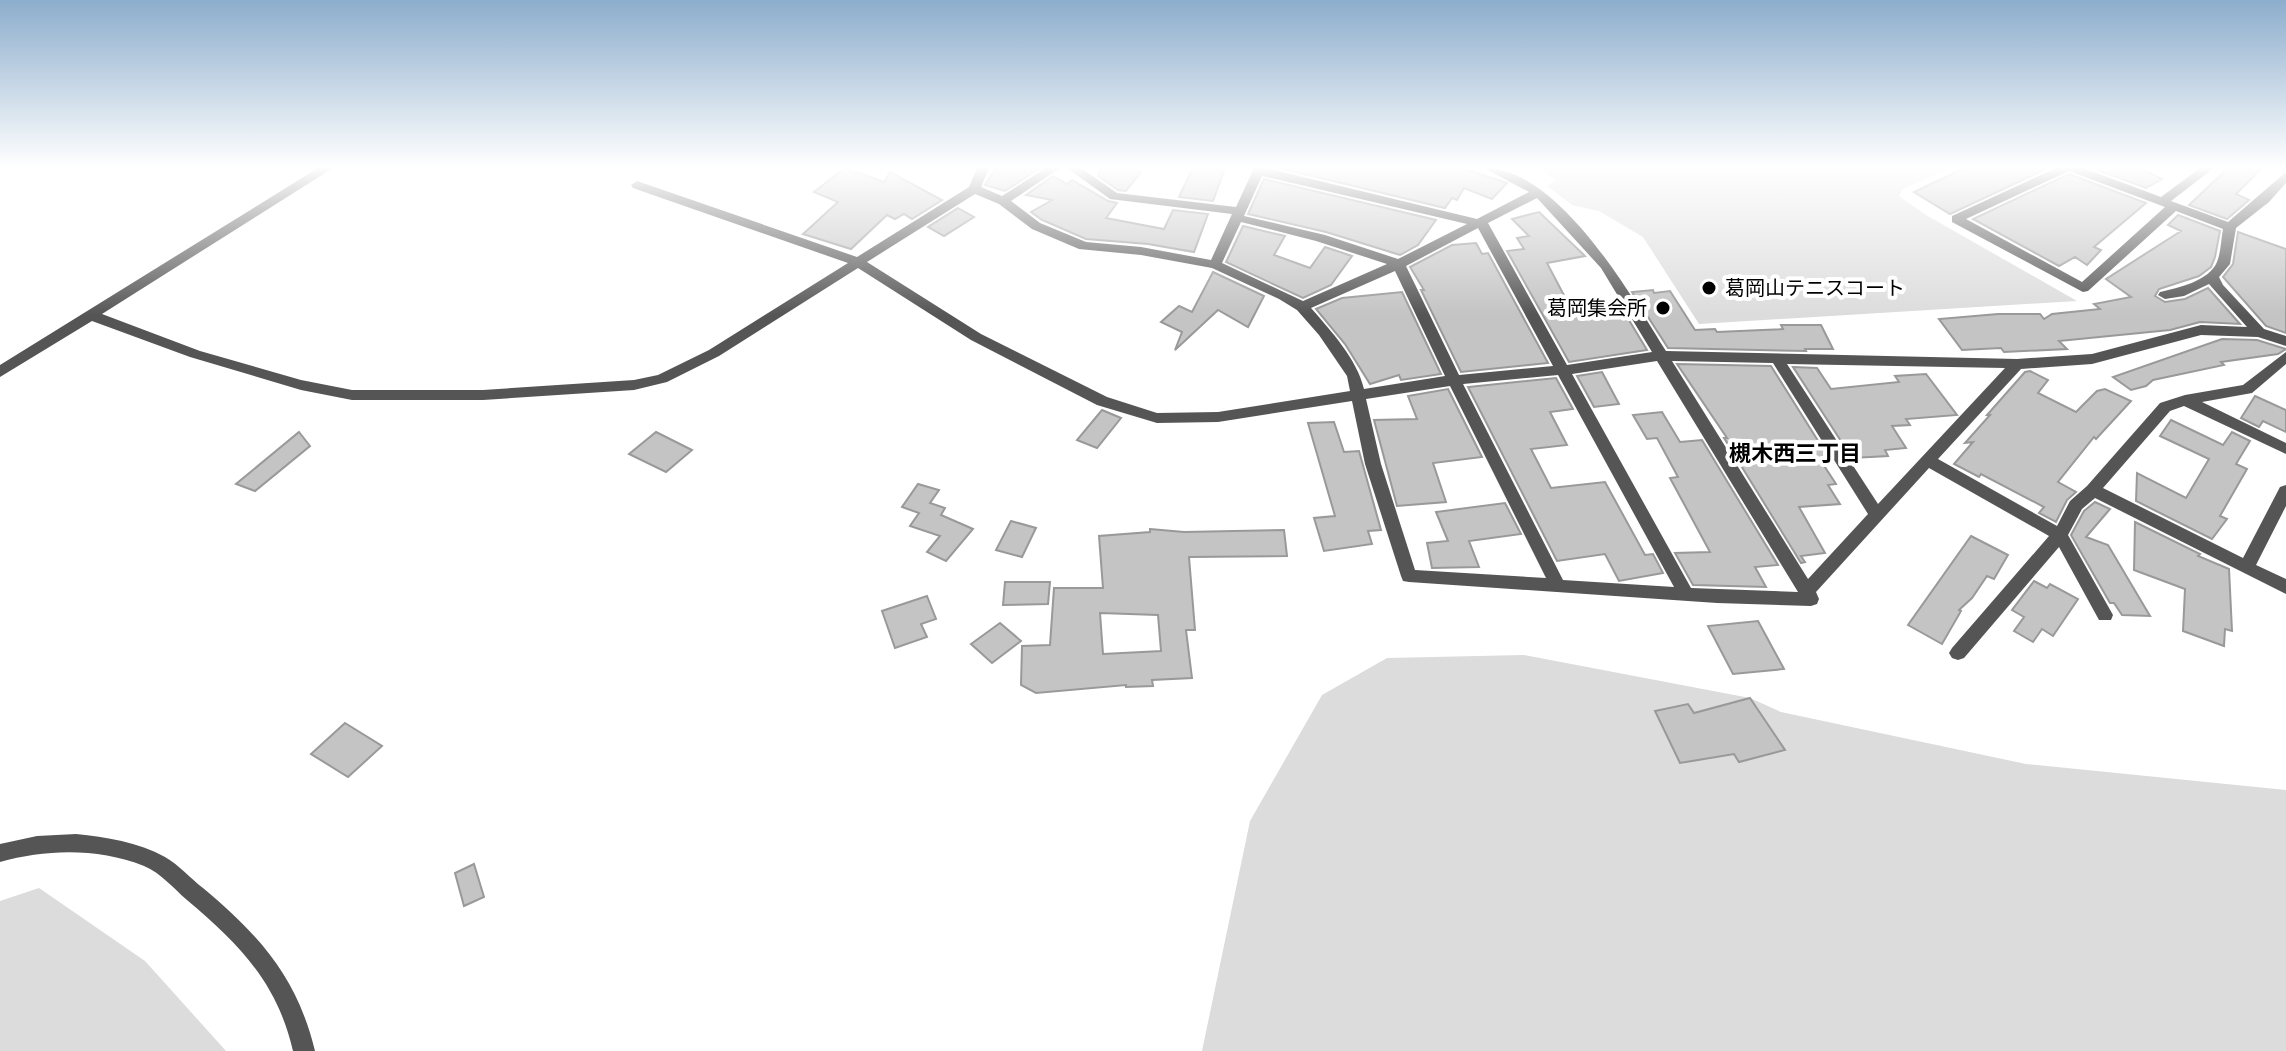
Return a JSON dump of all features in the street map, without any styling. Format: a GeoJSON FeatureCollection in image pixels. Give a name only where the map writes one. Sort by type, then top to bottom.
{"type":"FeatureCollection","features":[{"type":"Feature","properties":{"kind":"street"},"geometry":{"type":"LineString","coordinates":[[0,372],[248,217]]}},
{"type":"Feature","properties":{"kind":"street"},"geometry":{"type":"LineString","coordinates":[[729,217],[858,262],[976,337],[1102,401],[1157,418],[1218,417],[1454,380],[1563,370],[1659,356],[2017,364],[2092,359],[2201,330],[2259,332],[2286,341]]}},
{"type":"Feature","properties":{"kind":"street"},"geometry":{"type":"LineString","coordinates":[[91,315],[195,354],[301,385],[352,395],[483,395],[634,385],[662,379],[714,353],[929,217]]}},
{"type":"Feature","properties":{"kind":"street"},"geometry":{"type":"LineString","coordinates":[[1024,217],[1036,226],[1084,246],[1115,247],[1215,265],[1302,307],[1324,332],[1354,376],[1361,396],[1373,464],[1409,576],[1444,582],[1558,586],[1733,600],[1811,599],[1606,266],[1562,217]]}},
{"type":"Feature","properties":{"kind":"street"},"geometry":{"type":"LineString","coordinates":[[1215,265],[1239,217]]}},
{"type":"Feature","properties":{"kind":"street"},"geometry":{"type":"LineString","coordinates":[[1250,217],[1399,264],[1558,586]]}},
{"type":"Feature","properties":{"kind":"street"},"geometry":{"type":"LineString","coordinates":[[1453,217],[1482,224],[1686,594]]}},
{"type":"Feature","properties":{"kind":"street"},"geometry":{"type":"LineString","coordinates":[[1302,307],[1494,217]]}},
{"type":"Feature","properties":{"kind":"street"},"geometry":{"type":"LineString","coordinates":[[1960,217],[1956,219],[2083,288],[2155,217]]}},
{"type":"Feature","properties":{"kind":"street"},"geometry":{"type":"LineString","coordinates":[[2203,217],[2230,227]]}},
{"type":"Feature","properties":{"kind":"street"},"geometry":{"type":"LineString","coordinates":[[2165,295],[2179,293],[2212,277],[2223,264],[2230,227],[2242,217]]}},
{"type":"Feature","properties":{"kind":"street"},"geometry":{"type":"LineString","coordinates":[[2212,277],[2217,287],[2259,332]]}},
{"type":"Feature","properties":{"kind":"street"},"geometry":{"type":"LineString","coordinates":[[1776,357],[1877,515]]}},
{"type":"Feature","properties":{"kind":"street"},"geometry":{"type":"LineString","coordinates":[[1958,653],[2060,535],[2076,505],[2093,490],[2165,407],[2185,400],[2247,389],[2286,357]]}},
{"type":"Feature","properties":{"kind":"street"},"geometry":{"type":"LineString","coordinates":[[1806,592],[2017,364]]}},
{"type":"Feature","properties":{"kind":"street"},"geometry":{"type":"LineString","coordinates":[[2185,400],[2286,449]]}},
{"type":"Feature","properties":{"kind":"street"},"geometry":{"type":"LineString","coordinates":[[1927,460],[2060,535],[2105,615]]}},
{"type":"Feature","properties":{"kind":"street"},"geometry":{"type":"LineString","coordinates":[[2093,490],[2286,587]]}},
{"type":"Feature","properties":{"kind":"street"},"geometry":{"type":"LineString","coordinates":[[2247,567],[2286,491]]}},
{"type":"Feature","properties":{"kind":"street"},"geometry":{"type":"LineString","coordinates":[[0,853],[66,843],[116,848],[154,861],[241,931],[278,977],[304,1051]]}},
{"type":"Feature","properties":{"kind":"shaded area"},"geometry":{"type":"Polygon","coordinates":[[[1609,217],[1930,217],[2077,301],[1699,324],[1643,237],[1609,217]]]}},
{"type":"Feature","properties":{"kind":"shaded area"},"geometry":{"type":"Polygon","coordinates":[[[1524,655],[1750,698],[1781,712],[2026,764],[2286,790],[2286,1051],[1202,1051],[1250,821],[1322,695],[1387,658],[1524,655]]]}},
{"type":"Feature","properties":{"kind":"shaded area"},"geometry":{"type":"Polygon","coordinates":[[[39,888],[145,961],[226,1051],[0,1051],[0,901],[39,888]]]}},
{"type":"Feature","properties":{"kind":"building"},"geometry":{"type":"Polygon","coordinates":[[[822,217],[885,217],[851,249],[803,234],[822,217]]]}},
{"type":"Feature","properties":{"kind":"building"},"geometry":{"type":"Polygon","coordinates":[[[944,217],[974,217],[944,236],[928,227],[944,217]]]}},
{"type":"Feature","properties":{"kind":"building"},"geometry":{"type":"Polygon","coordinates":[[[1038,217],[1107,217],[1164,229],[1170,217],[1207,217],[1194,252],[1148,244],[1086,239],[1038,217]]]}},
{"type":"Feature","properties":{"kind":"building"},"geometry":{"type":"Polygon","coordinates":[[[1261,217],[1424,217],[1436,220],[1418,245],[1400,255],[1326,232],[1261,217]]]}},
{"type":"Feature","properties":{"kind":"building"},"geometry":{"type":"Polygon","coordinates":[[[1544,217],[1585,256],[1547,263],[1568,303],[1618,302],[1647,350],[1569,362],[1507,251],[1524,249],[1517,238],[1529,236],[1512,219],[1544,217]]]}},
{"type":"Feature","properties":{"kind":"building"},"geometry":{"type":"Polygon","coordinates":[[[2129,217],[2094,247],[2101,250],[2087,265],[2075,257],[2059,266],[1973,219],[2129,217]]]}},
{"type":"Feature","properties":{"kind":"building"},"geometry":{"type":"Polygon","coordinates":[[[2176,217],[2183,217],[2220,231],[2211,267],[2199,276],[2159,289],[2155,296],[2165,302],[2185,299],[2208,288],[2240,324],[2200,322],[2170,330],[2059,341],[2067,349],[2004,352],[2001,348],[1962,350],[1939,319],[2040,314],[2044,319],[2052,314],[2100,309],[2094,304],[2131,297],[2106,279],[2181,231],[2168,225],[2176,217]]]}},
{"type":"Feature","properties":{"kind":"building"},"geometry":{"type":"Polygon","coordinates":[[[1243,226],[1285,236],[1274,255],[1310,268],[1325,247],[1352,256],[1331,285],[1303,298],[1226,262],[1243,226]]]}},
{"type":"Feature","properties":{"kind":"building"},"geometry":{"type":"Polygon","coordinates":[[[2238,232],[2286,249],[2286,333],[2266,326],[2223,277],[2233,264],[2238,232]]]}},
{"type":"Feature","properties":{"kind":"building"},"geometry":{"type":"Polygon","coordinates":[[[1476,243],[1482,254],[1488,253],[1548,363],[1461,372],[1421,290],[1424,290],[1410,267],[1452,245],[1476,243]]]}},
{"type":"Feature","properties":{"kind":"building"},"geometry":{"type":"Polygon","coordinates":[[[1213,272],[1264,296],[1248,327],[1218,310],[1175,350],[1182,332],[1161,322],[1179,306],[1192,312],[1213,272]]]}},
{"type":"Feature","properties":{"kind":"building"},"geometry":{"type":"Polygon","coordinates":[[[1653,290],[1654,293],[1670,291],[1695,330],[1715,329],[1717,332],[1783,329],[1781,325],[1821,325],[1833,349],[1668,348],[1632,292],[1653,290]]]}},
{"type":"Feature","properties":{"kind":"building"},"geometry":{"type":"Polygon","coordinates":[[[1402,292],[1441,374],[1401,380],[1399,375],[1370,384],[1345,344],[1316,309],[1342,298],[1402,292]]]}},
{"type":"Feature","properties":{"kind":"building"},"geometry":{"type":"Polygon","coordinates":[[[2222,339],[2257,340],[2286,349],[2278,354],[2221,362],[2224,365],[2153,380],[2146,386],[2131,390],[2113,377],[2222,339]]]}},
{"type":"Feature","properties":{"kind":"building"},"geometry":{"type":"Polygon","coordinates":[[[1677,364],[1771,366],[1832,463],[1823,464],[1836,484],[1828,485],[1840,504],[1799,507],[1825,553],[1801,556],[1805,562],[1801,563],[1724,438],[1727,438],[1677,364]]]}},
{"type":"Feature","properties":{"kind":"building"},"geometry":{"type":"Polygon","coordinates":[[[1793,367],[1817,368],[1831,389],[1899,382],[1895,376],[1926,374],[1957,415],[1906,419],[1910,425],[1892,426],[1906,448],[1885,450],[1888,456],[1852,458],[1793,367]]]}},
{"type":"Feature","properties":{"kind":"building"},"geometry":{"type":"Polygon","coordinates":[[[2030,371],[2048,380],[2038,393],[2076,412],[2097,391],[2105,389],[2131,401],[2096,439],[2094,437],[2058,482],[2076,492],[2067,500],[2056,522],[2039,513],[2044,507],[1981,474],[1979,477],[1954,464],[1973,442],[1965,443],[1990,415],[1987,415],[2025,372],[2030,371]]]}},
{"type":"Feature","properties":{"kind":"building"},"geometry":{"type":"Polygon","coordinates":[[[1602,372],[1619,404],[1594,407],[1577,376],[1602,372]]]}},
{"type":"Feature","properties":{"kind":"building"},"geometry":{"type":"Polygon","coordinates":[[[1556,378],[1573,409],[1550,412],[1567,445],[1531,449],[1551,488],[1605,482],[1645,555],[1653,554],[1663,573],[1619,581],[1605,554],[1557,561],[1468,387],[1556,378]]]}},
{"type":"Feature","properties":{"kind":"building"},"geometry":{"type":"Polygon","coordinates":[[[1448,389],[1482,457],[1433,463],[1446,502],[1397,506],[1374,420],[1417,419],[1408,396],[1448,389]]]}},
{"type":"Feature","properties":{"kind":"building"},"geometry":{"type":"Polygon","coordinates":[[[2255,396],[2286,410],[2286,432],[2263,421],[2259,427],[2241,418],[2255,396]]]}},
{"type":"Feature","properties":{"kind":"building"},"geometry":{"type":"Polygon","coordinates":[[[1102,410],[1121,418],[1097,448],[1077,440],[1102,410]]]}},
{"type":"Feature","properties":{"kind":"building"},"geometry":{"type":"Polygon","coordinates":[[[1662,412],[1680,442],[1702,440],[1778,565],[1755,567],[1766,587],[1693,585],[1675,553],[1710,552],[1670,478],[1678,477],[1657,438],[1647,439],[1633,415],[1662,412]]]}},
{"type":"Feature","properties":{"kind":"building"},"geometry":{"type":"Polygon","coordinates":[[[2171,420],[2223,445],[2232,432],[2250,441],[2236,464],[2247,469],[2220,516],[2227,519],[2212,539],[2136,501],[2137,473],[2186,498],[2209,459],[2160,436],[2171,420]]]}},
{"type":"Feature","properties":{"kind":"building"},"geometry":{"type":"Polygon","coordinates":[[[1334,422],[1344,452],[1359,451],[1381,530],[1368,531],[1372,544],[1324,551],[1314,518],[1335,516],[1308,423],[1334,422]]]}},
{"type":"Feature","properties":{"kind":"building"},"geometry":{"type":"Polygon","coordinates":[[[299,432],[310,446],[255,491],[236,484],[299,432]]]}},
{"type":"Feature","properties":{"kind":"building"},"geometry":{"type":"Polygon","coordinates":[[[656,432],[692,450],[666,472],[629,454],[656,432]]]}},
{"type":"Feature","properties":{"kind":"building"},"geometry":{"type":"Polygon","coordinates":[[[918,484],[939,490],[930,503],[945,508],[941,515],[973,529],[946,561],[927,552],[940,536],[910,526],[919,513],[902,507],[918,484]]]}},
{"type":"Feature","properties":{"kind":"building"},"geometry":{"type":"Polygon","coordinates":[[[2095,502],[2110,509],[2086,537],[2108,545],[2150,616],[2122,615],[2114,603],[2110,603],[2071,535],[2084,511],[2095,502]]]}},
{"type":"Feature","properties":{"kind":"building"},"geometry":{"type":"Polygon","coordinates":[[[1505,503],[1521,534],[1469,541],[1479,567],[1432,568],[1427,543],[1448,541],[1436,512],[1505,503]]]}},
{"type":"Feature","properties":{"kind":"building"},"geometry":{"type":"Polygon","coordinates":[[[1011,521],[1036,528],[1022,557],[996,550],[1011,521]]]}},
{"type":"Feature","properties":{"kind":"building"},"geometry":{"type":"Polygon","coordinates":[[[2135,522],[2229,569],[2232,631],[2225,629],[2224,646],[2183,631],[2185,589],[2134,570],[2135,522]]]}},
{"type":"Feature","properties":{"kind":"building"},"geometry":{"type":"Polygon","coordinates":[[[1150,529],[1184,532],[1284,530],[1287,556],[1189,557],[1195,630],[1186,630],[1192,678],[1152,680],[1153,686],[1126,685],[1036,693],[1021,685],[1022,646],[1050,645],[1054,588],[1103,588],[1099,536],[1150,532],[1150,529]],[[1100,613],[1103,654],[1161,651],[1158,615],[1100,613]]]}},
{"type":"Feature","properties":{"kind":"building"},"geometry":{"type":"Polygon","coordinates":[[[1971,536],[2008,555],[1994,579],[1987,576],[1972,598],[1959,610],[1942,644],[1908,625],[1971,536]]]}},
{"type":"Feature","properties":{"kind":"building"},"geometry":{"type":"Polygon","coordinates":[[[2034,581],[2047,588],[2050,584],[2078,599],[2053,636],[2042,629],[2033,642],[2014,631],[2024,617],[2012,610],[2034,581]]]}},
{"type":"Feature","properties":{"kind":"building"},"geometry":{"type":"Polygon","coordinates":[[[1005,582],[1050,582],[1048,604],[1003,605],[1005,582]]]}},
{"type":"Feature","properties":{"kind":"building"},"geometry":{"type":"Polygon","coordinates":[[[927,596],[936,619],[921,624],[927,637],[895,648],[882,611],[927,596]]]}},
{"type":"Feature","properties":{"kind":"building"},"geometry":{"type":"Polygon","coordinates":[[[1758,621],[1784,669],[1733,674],[1708,626],[1758,621]]]}},
{"type":"Feature","properties":{"kind":"building"},"geometry":{"type":"Polygon","coordinates":[[[1000,623],[1021,641],[992,663],[971,644],[1000,623]]]}},
{"type":"Feature","properties":{"kind":"building"},"geometry":{"type":"Polygon","coordinates":[[[1750,698],[1785,750],[1739,762],[1734,754],[1680,763],[1655,711],[1688,704],[1694,713],[1750,698]]]}},
{"type":"Feature","properties":{"kind":"building"},"geometry":{"type":"Polygon","coordinates":[[[345,723],[382,746],[348,777],[311,754],[345,723]]]}},
{"type":"Feature","properties":{"kind":"building"},"geometry":{"type":"Polygon","coordinates":[[[474,864],[484,897],[464,906],[455,873],[474,864]]]}},
{"type":"Feature","properties":{"kind":"place","name":"葛岡山テニスコート"},"geometry":{"type":"Point","coordinates":[1709,288]}},
{"type":"Feature","properties":{"kind":"place","name":"葛岡集会所"},"geometry":{"type":"Point","coordinates":[1663,308]}},
{"type":"Feature","properties":{"kind":"district","name":"槻木西三丁目"},"geometry":{"type":"Point","coordinates":[1795,453]}}]}
